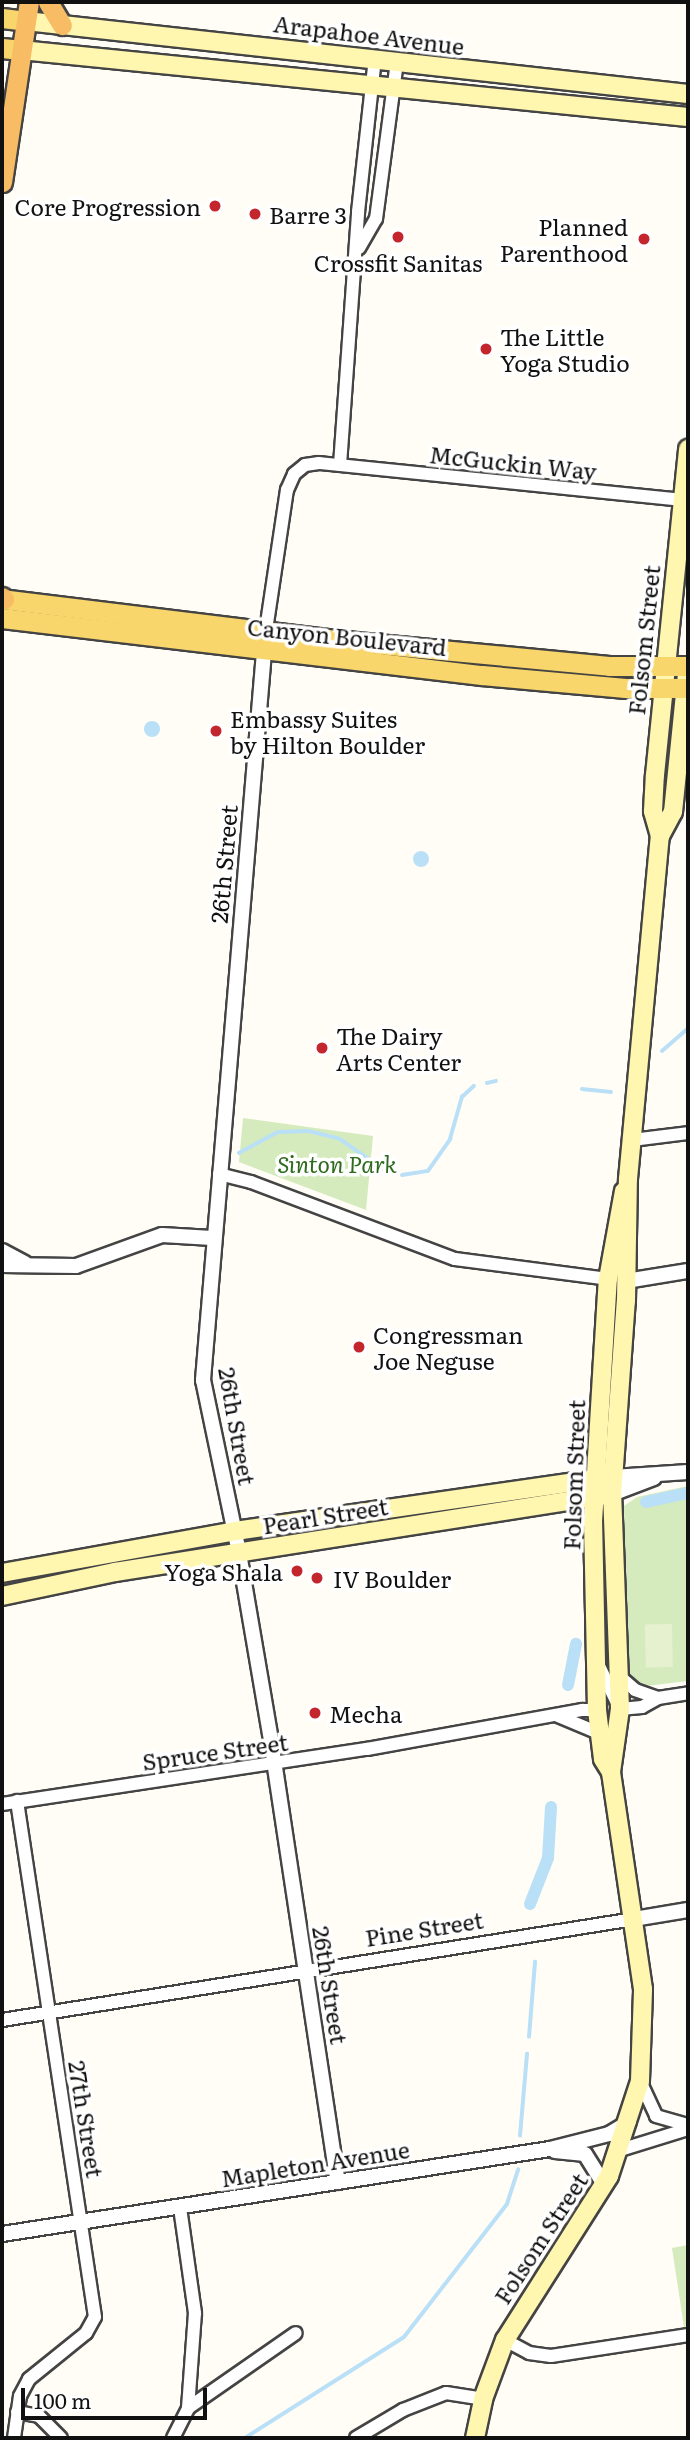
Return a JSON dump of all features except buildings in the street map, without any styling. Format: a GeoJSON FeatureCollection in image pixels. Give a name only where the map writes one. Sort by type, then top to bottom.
{"type":"FeatureCollection","features":[{"type":"Feature","properties":{"kind":"highway"},"geometry":{"type":"LineString","coordinates":[[48,2],[62,25]]}},
{"type":"Feature","properties":{"kind":"highway"},"geometry":{"type":"LineString","coordinates":[[2,182],[12,49],[28,11]]}},
{"type":"Feature","properties":{"kind":"main road","name":"Arapahoe Avenue"},"geometry":{"type":"LineString","coordinates":[[2,18],[28,11],[62,25],[688,94]]}},
{"type":"Feature","properties":{"kind":"main road","name":"Arapahoe Avenue"},"geometry":{"type":"LineString","coordinates":[[12,49],[372,83],[688,117]]}},
{"type":"Feature","properties":{"kind":"main road","name":"Folsom Street"},"geometry":{"type":"LineString","coordinates":[[475,2438],[483,2399],[505,2340],[604,2184],[620,2150],[640,2081],[644,2005],[614,1764],[589,1710],[596,1661],[593,1497],[632,1140],[660,836],[653,811],[688,449]]}},
{"type":"Feature","properties":{"kind":"main road","name":"Canyon Boulevard"},"geometry":{"type":"LineString","coordinates":[[2,606],[581,663],[688,665]]}},
{"type":"Feature","properties":{"kind":"main road","name":"Canyon Boulevard"},"geometry":{"type":"LineString","coordinates":[[2,606],[264,651],[531,680],[686,688]]}},
{"type":"Feature","properties":{"kind":"main road","name":"Folsom Street"},"geometry":{"type":"LineString","coordinates":[[660,836],[673,812],[688,665]]}},
{"type":"Feature","properties":{"kind":"main road","name":"Folsom Street"},"geometry":{"type":"LineString","coordinates":[[614,1764],[626,1708],[618,1675],[613,1485],[617,1280]]}},
{"type":"Feature","properties":{"kind":"main road","name":"Pearl Street"},"geometry":{"type":"LineString","coordinates":[[2,1573],[235,1531],[594,1478],[613,1485]]}},
{"type":"Feature","properties":{"kind":"main road","name":"Pearl Street"},"geometry":{"type":"LineString","coordinates":[[2,1596],[239,1553],[593,1497],[613,1485]]}},
{"type":"Feature","properties":{"kind":"main road"},"geometry":{"type":"LineString","coordinates":[[379,1531],[398,1522],[443,1515],[457,1499]]}},
{"type":"Feature","properties":{"kind":"main road"},"geometry":{"type":"LineString","coordinates":[[45,1587],[52,1577],[150,1546]]}},
{"type":"Feature","properties":{"kind":"street"},"geometry":{"type":"LineString","coordinates":[[340,465],[359,248],[358,212],[375,58]]}},
{"type":"Feature","properties":{"kind":"street"},"geometry":{"type":"LineString","coordinates":[[359,248],[376,219],[397,61]]}},
{"type":"Feature","properties":{"kind":"street","name":"McGuckin Way"},"geometry":{"type":"LineString","coordinates":[[266,630],[287,489],[294,474],[305,465],[340,465],[682,500]]}},
{"type":"Feature","properties":{"kind":"street","name":"26th Street"},"geometry":{"type":"LineString","coordinates":[[266,630],[212,1238],[203,1380],[239,1553],[338,2182]]}},
{"type":"Feature","properties":{"kind":"street"},"geometry":{"type":"LineString","coordinates":[[632,1140],[688,1133]]}},
{"type":"Feature","properties":{"kind":"street"},"geometry":{"type":"LineString","coordinates":[[219,1174],[251,1182],[455,1259],[617,1280],[688,1271]]}},
{"type":"Feature","properties":{"kind":"street"},"geometry":{"type":"LineString","coordinates":[[2,1265],[25,1263],[76,1266],[162,1235],[212,1238]]}},
{"type":"Feature","properties":{"kind":"street"},"geometry":{"type":"LineString","coordinates":[[2,1251],[25,1263]]}},
{"type":"Feature","properties":{"kind":"street","name":"Pearl Street"},"geometry":{"type":"LineString","coordinates":[[613,1485],[688,1472]]}},
{"type":"Feature","properties":{"kind":"street"},"geometry":{"type":"LineString","coordinates":[[596,1661],[626,1708],[658,1698],[688,1693]]}},
{"type":"Feature","properties":{"kind":"street"},"geometry":{"type":"LineString","coordinates":[[618,1675],[635,1690],[658,1698]]}},
{"type":"Feature","properties":{"kind":"street"},"geometry":{"type":"LineString","coordinates":[[589,1710],[614,1764]]}},
{"type":"Feature","properties":{"kind":"street","name":"Spruce Street"},"geometry":{"type":"LineString","coordinates":[[2,1804],[274,1763],[589,1710]]}},
{"type":"Feature","properties":{"kind":"street"},"geometry":{"type":"LineString","coordinates":[[558,1716],[599,1734]]}},
{"type":"Feature","properties":{"kind":"street","name":"27th Street"},"geometry":{"type":"LineString","coordinates":[[14,2438],[17,2412],[30,2379],[93,2325],[83,2222],[17,1801]]}},
{"type":"Feature","properties":{"kind":"street","name":"Pine Street"},"geometry":{"type":"LineString","coordinates":[[2,2020],[688,1910]]}},
{"type":"Feature","properties":{"kind":"street"},"geometry":{"type":"LineString","coordinates":[[640,2081],[656,2116],[688,2127]]}},
{"type":"Feature","properties":{"kind":"street","name":"Mapleton Avenue"},"geometry":{"type":"LineString","coordinates":[[2,2234],[550,2149],[608,2134],[630,2121]]}},
{"type":"Feature","properties":{"kind":"street"},"geometry":{"type":"LineString","coordinates":[[620,2150],[688,2127]]}},
{"type":"Feature","properties":{"kind":"street"},"geometry":{"type":"LineString","coordinates":[[550,2149],[584,2154],[604,2184]]}},
{"type":"Feature","properties":{"kind":"street"},"geometry":{"type":"LineString","coordinates":[[173,2438],[188,2409],[195,2313],[180,2207]]}},
{"type":"Feature","properties":{"kind":"street"},"geometry":{"type":"LineString","coordinates":[[188,2409],[296,2333]]}},
{"type":"Feature","properties":{"kind":"street"},"geometry":{"type":"LineString","coordinates":[[505,2340],[529,2353],[551,2356],[688,2335]]}},
{"type":"Feature","properties":{"kind":"street"},"geometry":{"type":"LineString","coordinates":[[356,2438],[403,2410],[446,2393],[483,2399]]}},
{"type":"Feature","properties":{"kind":"street"},"geometry":{"type":"LineString","coordinates":[[17,2412],[39,2416],[61,2438]]}},
{"type":"Feature","properties":{"kind":"green space","name":"Sinton Park"},"geometry":{"type":"Polygon","coordinates":[[[243,1118],[373,1136],[366,1210],[239,1162],[243,1118]]]}},
{"type":"Feature","properties":{"kind":"green space"},"geometry":{"type":"Polygon","coordinates":[[[688,1486],[688,1681],[646,1686],[627,1676],[624,1506],[637,1497],[688,1486]]]}},
{"type":"Feature","properties":{"kind":"green space"},"geometry":{"type":"Polygon","coordinates":[[[645,1624],[672,1624],[673,1667],[646,1667],[645,1624]]]}},
{"type":"Feature","properties":{"kind":"green space"},"geometry":{"type":"Polygon","coordinates":[[[688,2245],[688,2326],[684,2327],[672,2248],[688,2245]]]}},
{"type":"Feature","properties":{"kind":"water"},"geometry":{"type":"Polygon","coordinates":[[[149,721],[155,721],[160,729],[158,735],[149,737],[144,732],[144,726],[149,721]]]}},
{"type":"Feature","properties":{"kind":"water"},"geometry":{"type":"Polygon","coordinates":[[[421,851],[427,853],[427,865],[421,867],[415,865],[413,859],[415,853],[421,851]]]}},
{"type":"Feature","properties":{"kind":"waterway"},"geometry":{"type":"LineString","coordinates":[[662,1051],[688,1028]]}},
{"type":"Feature","properties":{"kind":"waterway"},"geometry":{"type":"LineString","coordinates":[[487,1083],[496,1081]]}},
{"type":"Feature","properties":{"kind":"waterway"},"geometry":{"type":"LineString","coordinates":[[402,1175],[428,1171],[450,1139],[462,1097],[474,1086]]}},
{"type":"Feature","properties":{"kind":"waterway"},"geometry":{"type":"LineString","coordinates":[[582,1089],[611,1092]]}},
{"type":"Feature","properties":{"kind":"waterway"},"geometry":{"type":"LineString","coordinates":[[239,1153],[278,1132],[309,1131],[340,1139],[383,1169]]}},
{"type":"Feature","properties":{"kind":"waterway"},"geometry":{"type":"LineString","coordinates":[[646,1502],[688,1493]]}},
{"type":"Feature","properties":{"kind":"waterway"},"geometry":{"type":"LineString","coordinates":[[568,1685],[576,1644]]}},
{"type":"Feature","properties":{"kind":"waterway"},"geometry":{"type":"LineString","coordinates":[[530,1904],[548,1858],[551,1807]]}},
{"type":"Feature","properties":{"kind":"waterway"},"geometry":{"type":"LineString","coordinates":[[529,2037],[535,1962]]}},
{"type":"Feature","properties":{"kind":"waterway"},"geometry":{"type":"LineString","coordinates":[[520,2136],[527,2054]]}},
{"type":"Feature","properties":{"kind":"waterway"},"geometry":{"type":"LineString","coordinates":[[245,2438],[404,2337],[507,2204],[518,2170]]}},
{"type":"Feature","properties":{"kind":"place","name":"Core Progression"},"geometry":{"type":"Point","coordinates":[215,206]}},
{"type":"Feature","properties":{"kind":"place","name":"Barre 3"},"geometry":{"type":"Point","coordinates":[255,214]}},
{"type":"Feature","properties":{"kind":"place","name":"Crossfit Sanitas"},"geometry":{"type":"Point","coordinates":[398,237]}},
{"type":"Feature","properties":{"kind":"place","name":"Planned Parenthood"},"geometry":{"type":"Point","coordinates":[644,239]}},
{"type":"Feature","properties":{"kind":"place","name":"The Little Yoga Studio"},"geometry":{"type":"Point","coordinates":[486,349]}},
{"type":"Feature","properties":{"kind":"place","name":"Embassy Suites by Hilton Boulder"},"geometry":{"type":"Point","coordinates":[216,731]}},
{"type":"Feature","properties":{"kind":"place","name":"The Dairy Arts Center"},"geometry":{"type":"Point","coordinates":[322,1048]}},
{"type":"Feature","properties":{"kind":"place","name":"Congressman Joe Neguse"},"geometry":{"type":"Point","coordinates":[359,1347]}},
{"type":"Feature","properties":{"kind":"place","name":"Yoga Shala"},"geometry":{"type":"Point","coordinates":[297,1571]}},
{"type":"Feature","properties":{"kind":"place","name":"IV Boulder"},"geometry":{"type":"Point","coordinates":[317,1578]}},
{"type":"Feature","properties":{"kind":"place","name":"Mecha"},"geometry":{"type":"Point","coordinates":[315,1713]}}]}
